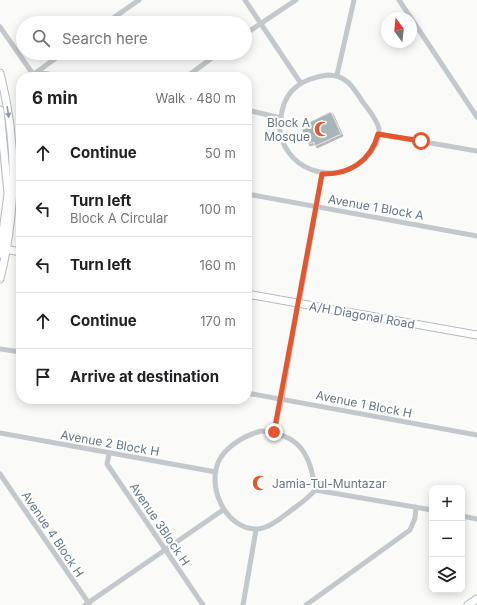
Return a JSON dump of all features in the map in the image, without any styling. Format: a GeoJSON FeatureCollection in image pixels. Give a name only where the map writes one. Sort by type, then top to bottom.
{"type":"FeatureCollection","features":[{"type":"Feature","properties":{"kind":"main road"},"geometry":{"type":"LineString","coordinates":[[0,73],[8,111],[12,151],[11,182],[2,250],[0,279]]}},
{"type":"Feature","properties":{"kind":"main road"},"geometry":{"type":"LineString","coordinates":[[0,110],[11,182]]}},
{"type":"Feature","properties":{"kind":"main road"},"geometry":{"type":"LineString","coordinates":[[2,250],[16,251]]}},
{"type":"Feature","properties":{"kind":"main road","name":"A/H Diagonal Road"},"geometry":{"type":"LineString","coordinates":[[252,295],[477,335]]}},
{"type":"Feature","properties":{"kind":"main road"},"geometry":{"type":"LineString","coordinates":[[468,605],[477,599]]}},
{"type":"Feature","properties":{"kind":"street"},"geometry":{"type":"LineString","coordinates":[[116,16],[139,0]]}},
{"type":"Feature","properties":{"kind":"street"},"geometry":{"type":"LineString","coordinates":[[245,0],[300,82]]}},
{"type":"Feature","properties":{"kind":"street"},"geometry":{"type":"LineString","coordinates":[[252,29],[296,0]]}},
{"type":"Feature","properties":{"kind":"street"},"geometry":{"type":"LineString","coordinates":[[337,75],[354,0]]}},
{"type":"Feature","properties":{"kind":"street"},"geometry":{"type":"LineString","coordinates":[[399,0],[407,12]]}},
{"type":"Feature","properties":{"kind":"street"},"geometry":{"type":"LineString","coordinates":[[0,27],[16,49]]}},
{"type":"Feature","properties":{"kind":"street"},"geometry":{"type":"LineString","coordinates":[[417,27],[477,117]]}},
{"type":"Feature","properties":{"kind":"street"},"geometry":{"type":"LineString","coordinates":[[24,60],[32,72]]}},
{"type":"Feature","properties":{"kind":"street"},"geometry":{"type":"LineString","coordinates":[[40,71],[54,60]]}},
{"type":"Feature","properties":{"kind":"street"},"geometry":{"type":"LineString","coordinates":[[193,72],[209,60]]}},
{"type":"Feature","properties":{"kind":"street"},"geometry":{"type":"LineString","coordinates":[[337,75],[349,82],[374,118],[379,129],[373,150],[356,167],[338,174],[322,174],[305,167],[288,152],[280,132],[281,118],[287,97],[300,82],[320,76],[337,75]]}},
{"type":"Feature","properties":{"kind":"street"},"geometry":{"type":"LineString","coordinates":[[252,111],[281,118]]}},
{"type":"Feature","properties":{"kind":"street"},"geometry":{"type":"LineString","coordinates":[[378,134],[477,151]]}},
{"type":"Feature","properties":{"kind":"street"},"geometry":{"type":"LineString","coordinates":[[12,151],[16,152]]}},
{"type":"Feature","properties":{"kind":"street"},"geometry":{"type":"LineString","coordinates":[[274,432],[282,399],[315,206],[322,174]]}},
{"type":"Feature","properties":{"kind":"street"},"geometry":{"type":"LineString","coordinates":[[11,182],[16,179]]}},
{"type":"Feature","properties":{"kind":"street","name":"Avenue 1 Block A"},"geometry":{"type":"LineString","coordinates":[[252,195],[477,236]]}},
{"type":"Feature","properties":{"kind":"street"},"geometry":{"type":"LineString","coordinates":[[0,349],[16,351]]}},
{"type":"Feature","properties":{"kind":"street","name":"Avenue 1 Block H"},"geometry":{"type":"LineString","coordinates":[[252,394],[477,435]]}},
{"type":"Feature","properties":{"kind":"street"},"geometry":{"type":"LineString","coordinates":[[261,432],[274,432],[296,443],[305,453],[312,466],[315,490],[310,496],[283,516],[263,528],[256,530],[232,519],[223,510],[218,497],[216,472],[220,458],[247,435],[261,432]]}},
{"type":"Feature","properties":{"kind":"street","name":"Avenue 2 Block H"},"geometry":{"type":"LineString","coordinates":[[0,433],[109,454],[216,472]]}},
{"type":"Feature","properties":{"kind":"street","name":"Avenue 3Block H"},"geometry":{"type":"LineString","coordinates":[[109,454],[107,464],[203,605]]}},
{"type":"Feature","properties":{"kind":"street","name":"Avenue 4 Block H"},"geometry":{"type":"LineString","coordinates":[[0,474],[88,604]]}},
{"type":"Feature","properties":{"kind":"street"},"geometry":{"type":"LineString","coordinates":[[315,490],[429,509]]}},
{"type":"Feature","properties":{"kind":"street"},"geometry":{"type":"LineString","coordinates":[[306,605],[410,530],[415,518],[416,507]]}},
{"type":"Feature","properties":{"kind":"street"},"geometry":{"type":"LineString","coordinates":[[88,604],[223,510]]}},
{"type":"Feature","properties":{"kind":"street"},"geometry":{"type":"LineString","coordinates":[[465,517],[477,519]]}},
{"type":"Feature","properties":{"kind":"street"},"geometry":{"type":"LineString","coordinates":[[243,605],[256,530]]}},
{"type":"Feature","properties":{"kind":"building","name":"Block A Mosque"},"geometry":{"type":"Polygon","coordinates":[[[331,112],[341,134],[315,146],[314,142],[308,144],[302,130],[307,128],[306,124],[331,112]]]}},
{"type":"Feature","properties":{"kind":"place","name":"Block A Mosque"},"geometry":{"type":"Point","coordinates":[322,129]}},
{"type":"Feature","properties":{"kind":"place","name":"Jamia-Tul-Muntazar"},"geometry":{"type":"Point","coordinates":[260,483]}},
{"type":"Feature","properties":{"kind":"route"},"geometry":{"type":"LineString","coordinates":[[274,432],[282,399],[315,206],[322,174],[338,174],[356,167],[373,150],[378,134],[421,141]]}}]}
